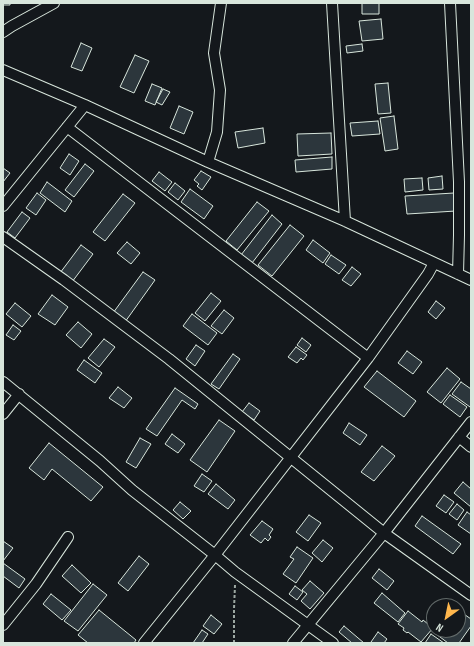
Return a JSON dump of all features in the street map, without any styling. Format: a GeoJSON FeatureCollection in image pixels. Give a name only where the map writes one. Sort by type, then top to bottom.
{"type":"FeatureCollection","features":[{"type":"Feature","properties":{"kind":"street"},"geometry":{"type":"LineString","coordinates":[[3,32],[18,22],[54,3]]}},
{"type":"Feature","properties":{"kind":"street"},"geometry":{"type":"LineString","coordinates":[[208,162],[217,132],[220,90],[214,53],[221,3]]}},
{"type":"Feature","properties":{"kind":"street"},"geometry":{"type":"LineString","coordinates":[[332,3],[345,221]]}},
{"type":"Feature","properties":{"kind":"street"},"geometry":{"type":"LineString","coordinates":[[450,3],[458,182],[458,274]]}},
{"type":"Feature","properties":{"kind":"street"},"geometry":{"type":"LineString","coordinates":[[3,70],[85,105],[208,162],[345,221],[471,280]]}},
{"type":"Feature","properties":{"kind":"street"},"geometry":{"type":"LineString","coordinates":[[3,206],[85,105]]}},
{"type":"Feature","properties":{"kind":"street"},"geometry":{"type":"LineString","coordinates":[[67,127],[368,358]]}},
{"type":"Feature","properties":{"kind":"street"},"geometry":{"type":"LineString","coordinates":[[3,236],[163,354],[384,533],[471,595]]}},
{"type":"Feature","properties":{"kind":"street"},"geometry":{"type":"LineString","coordinates":[[144,643],[215,555],[368,358],[428,274],[434,263]]}},
{"type":"Feature","properties":{"kind":"street"},"geometry":{"type":"LineString","coordinates":[[3,382],[100,460],[132,490],[235,572],[309,624],[333,643]]}},
{"type":"Feature","properties":{"kind":"street"},"geometry":{"type":"LineString","coordinates":[[3,414],[19,394]]}},
{"type":"Feature","properties":{"kind":"street"},"geometry":{"type":"LineString","coordinates":[[293,643],[384,533],[471,422]]}},
{"type":"Feature","properties":{"kind":"street"},"geometry":{"type":"LineString","coordinates":[[459,437],[471,447]]}},
{"type":"Feature","properties":{"kind":"street"},"geometry":{"type":"LineString","coordinates":[[3,625],[36,584],[68,537]]}},
{"type":"Feature","properties":{"kind":"path"},"geometry":{"type":"LineString","coordinates":[[234,643],[235,572]]}},
{"type":"Feature","properties":{"kind":"building"},"geometry":{"type":"Polygon","coordinates":[[[3,3],[10,3],[10,5],[3,5],[3,3]]]}},
{"type":"Feature","properties":{"kind":"building"},"geometry":{"type":"Polygon","coordinates":[[[362,3],[379,3],[379,14],[362,14],[362,3]]]}},
{"type":"Feature","properties":{"kind":"building"},"geometry":{"type":"Polygon","coordinates":[[[381,19],[383,39],[362,41],[359,21],[381,19]]]}},
{"type":"Feature","properties":{"kind":"building"},"geometry":{"type":"Polygon","coordinates":[[[81,43],[92,48],[82,71],[71,67],[81,43]]]}},
{"type":"Feature","properties":{"kind":"building"},"geometry":{"type":"Polygon","coordinates":[[[362,44],[363,51],[347,53],[346,46],[362,44]]]}},
{"type":"Feature","properties":{"kind":"building"},"geometry":{"type":"Polygon","coordinates":[[[135,55],[149,61],[134,93],[120,87],[135,55]]]}},
{"type":"Feature","properties":{"kind":"building"},"geometry":{"type":"Polygon","coordinates":[[[388,83],[391,113],[378,114],[375,84],[388,83]]]}},
{"type":"Feature","properties":{"kind":"building"},"geometry":{"type":"Polygon","coordinates":[[[152,84],[162,88],[155,105],[145,101],[152,84]]]}},
{"type":"Feature","properties":{"kind":"building"},"geometry":{"type":"Polygon","coordinates":[[[163,89],[170,92],[162,105],[156,102],[163,89]]]}},
{"type":"Feature","properties":{"kind":"building"},"geometry":{"type":"Polygon","coordinates":[[[179,106],[193,112],[184,134],[170,128],[179,106]]]}},
{"type":"Feature","properties":{"kind":"building"},"geometry":{"type":"Polygon","coordinates":[[[394,116],[398,149],[385,151],[380,118],[394,116]]]}},
{"type":"Feature","properties":{"kind":"building"},"geometry":{"type":"Polygon","coordinates":[[[378,121],[380,134],[352,136],[350,123],[378,121]]]}},
{"type":"Feature","properties":{"kind":"building"},"geometry":{"type":"Polygon","coordinates":[[[263,128],[265,143],[238,148],[235,132],[263,128]]]}},
{"type":"Feature","properties":{"kind":"building"},"geometry":{"type":"Polygon","coordinates":[[[331,133],[332,154],[298,156],[297,134],[331,133]]]}},
{"type":"Feature","properties":{"kind":"building"},"geometry":{"type":"Polygon","coordinates":[[[69,154],[79,161],[70,175],[60,168],[69,154]]]}},
{"type":"Feature","properties":{"kind":"building"},"geometry":{"type":"Polygon","coordinates":[[[332,157],[332,169],[296,172],[295,160],[332,157]]]}},
{"type":"Feature","properties":{"kind":"building"},"geometry":{"type":"Polygon","coordinates":[[[85,164],[94,171],[74,197],[65,190],[85,164]]]}},
{"type":"Feature","properties":{"kind":"building"},"geometry":{"type":"Polygon","coordinates":[[[3,168],[10,173],[3,182],[3,168]]]}},
{"type":"Feature","properties":{"kind":"building"},"geometry":{"type":"Polygon","coordinates":[[[201,171],[211,177],[202,190],[197,186],[199,184],[194,180],[201,171]]]}},
{"type":"Feature","properties":{"kind":"building"},"geometry":{"type":"Polygon","coordinates":[[[159,172],[172,182],[165,191],[152,181],[159,172]]]}},
{"type":"Feature","properties":{"kind":"building"},"geometry":{"type":"Polygon","coordinates":[[[442,176],[443,189],[429,190],[428,178],[442,176]]]}},
{"type":"Feature","properties":{"kind":"building"},"geometry":{"type":"Polygon","coordinates":[[[422,178],[423,190],[405,192],[404,179],[422,178]]]}},
{"type":"Feature","properties":{"kind":"building"},"geometry":{"type":"Polygon","coordinates":[[[47,182],[72,201],[65,212],[40,193],[47,182]]]}},
{"type":"Feature","properties":{"kind":"building"},"geometry":{"type":"Polygon","coordinates":[[[175,183],[185,191],[178,200],[168,192],[175,183]]]}},
{"type":"Feature","properties":{"kind":"building"},"geometry":{"type":"Polygon","coordinates":[[[190,189],[213,206],[204,219],[181,202],[190,189]]]}},
{"type":"Feature","properties":{"kind":"building"},"geometry":{"type":"Polygon","coordinates":[[[37,193],[46,200],[36,215],[26,208],[37,193]]]}},
{"type":"Feature","properties":{"kind":"building"},"geometry":{"type":"Polygon","coordinates":[[[454,193],[456,211],[407,214],[405,196],[454,193]]]}},
{"type":"Feature","properties":{"kind":"building"},"geometry":{"type":"Polygon","coordinates":[[[123,194],[135,203],[105,241],[93,232],[123,194]]]}},
{"type":"Feature","properties":{"kind":"building"},"geometry":{"type":"Polygon","coordinates":[[[257,202],[269,211],[237,250],[226,241],[257,202]]]}},
{"type":"Feature","properties":{"kind":"building"},"geometry":{"type":"Polygon","coordinates":[[[22,212],[30,218],[15,238],[7,232],[22,212]]]}},
{"type":"Feature","properties":{"kind":"building"},"geometry":{"type":"Polygon","coordinates":[[[272,215],[282,224],[252,263],[241,255],[272,215]]]}},
{"type":"Feature","properties":{"kind":"building"},"geometry":{"type":"Polygon","coordinates":[[[290,225],[304,236],[272,276],[258,265],[290,225]]]}},
{"type":"Feature","properties":{"kind":"building"},"geometry":{"type":"Polygon","coordinates":[[[313,240],[330,253],[323,263],[306,250],[313,240]]]}},
{"type":"Feature","properties":{"kind":"building"},"geometry":{"type":"Polygon","coordinates":[[[127,242],[140,253],[131,264],[117,253],[127,242]]]}},
{"type":"Feature","properties":{"kind":"building"},"geometry":{"type":"Polygon","coordinates":[[[81,245],[93,254],[72,282],[60,273],[81,245]]]}},
{"type":"Feature","properties":{"kind":"building"},"geometry":{"type":"Polygon","coordinates":[[[331,255],[346,265],[339,274],[325,264],[331,255]]]}},
{"type":"Feature","properties":{"kind":"building"},"geometry":{"type":"Polygon","coordinates":[[[352,267],[361,274],[351,286],[342,280],[352,267]]]}},
{"type":"Feature","properties":{"kind":"building"},"geometry":{"type":"Polygon","coordinates":[[[143,272],[155,280],[125,322],[113,313],[143,272]]]}},
{"type":"Feature","properties":{"kind":"building"},"geometry":{"type":"Polygon","coordinates":[[[211,293],[221,301],[205,321],[195,313],[211,293]]]}},
{"type":"Feature","properties":{"kind":"building"},"geometry":{"type":"Polygon","coordinates":[[[52,295],[68,307],[55,325],[38,314],[52,295]]]}},
{"type":"Feature","properties":{"kind":"building"},"geometry":{"type":"Polygon","coordinates":[[[436,301],[445,308],[436,319],[428,312],[436,301]]]}},
{"type":"Feature","properties":{"kind":"building"},"geometry":{"type":"Polygon","coordinates":[[[15,303],[31,316],[22,327],[6,314],[15,303]]]}},
{"type":"Feature","properties":{"kind":"building"},"geometry":{"type":"Polygon","coordinates":[[[224,310],[234,318],[222,334],[211,326],[224,310]]]}},
{"type":"Feature","properties":{"kind":"building"},"geometry":{"type":"Polygon","coordinates":[[[192,314],[217,333],[208,345],[183,326],[192,314]]]}},
{"type":"Feature","properties":{"kind":"building"},"geometry":{"type":"Polygon","coordinates":[[[78,322],[92,334],[81,348],[66,335],[78,322]]]}},
{"type":"Feature","properties":{"kind":"building"},"geometry":{"type":"Polygon","coordinates":[[[13,325],[21,331],[14,340],[6,335],[13,325]]]}},
{"type":"Feature","properties":{"kind":"building"},"geometry":{"type":"Polygon","coordinates":[[[302,338],[311,345],[306,352],[297,345],[302,338]]]}},
{"type":"Feature","properties":{"kind":"building"},"geometry":{"type":"Polygon","coordinates":[[[104,339],[115,347],[99,367],[88,358],[104,339]]]}},
{"type":"Feature","properties":{"kind":"building"},"geometry":{"type":"Polygon","coordinates":[[[196,345],[205,351],[195,366],[186,359],[196,345]]]}},
{"type":"Feature","properties":{"kind":"building"},"geometry":{"type":"Polygon","coordinates":[[[296,347],[307,355],[303,360],[301,358],[297,363],[288,357],[296,347]]]}},
{"type":"Feature","properties":{"kind":"building"},"geometry":{"type":"Polygon","coordinates":[[[407,351],[422,362],[413,374],[398,363],[407,351]]]}},
{"type":"Feature","properties":{"kind":"building"},"geometry":{"type":"Polygon","coordinates":[[[233,354],[240,359],[219,389],[211,384],[233,354]]]}},
{"type":"Feature","properties":{"kind":"building"},"geometry":{"type":"Polygon","coordinates":[[[84,360],[102,373],[95,383],[77,370],[84,360]]]}},
{"type":"Feature","properties":{"kind":"building"},"geometry":{"type":"Polygon","coordinates":[[[447,368],[460,379],[441,403],[427,392],[447,368]]]}},
{"type":"Feature","properties":{"kind":"building"},"geometry":{"type":"Polygon","coordinates":[[[377,371],[416,401],[404,417],[364,387],[377,371]]]}},
{"type":"Feature","properties":{"kind":"building"},"geometry":{"type":"Polygon","coordinates":[[[461,382],[471,389],[470,407],[452,394],[461,382]]]}},
{"type":"Feature","properties":{"kind":"building"},"geometry":{"type":"Polygon","coordinates":[[[118,387],[132,398],[124,408],[109,398],[118,387]]]}},
{"type":"Feature","properties":{"kind":"building"},"geometry":{"type":"Polygon","coordinates":[[[175,388],[198,404],[195,409],[182,400],[157,436],[146,429],[175,388]]]}},
{"type":"Feature","properties":{"kind":"building"},"geometry":{"type":"Polygon","coordinates":[[[450,395],[467,407],[460,417],[443,404],[450,395]]]}},
{"type":"Feature","properties":{"kind":"building"},"geometry":{"type":"Polygon","coordinates":[[[249,403],[260,411],[254,420],[242,412],[249,403]]]}},
{"type":"Feature","properties":{"kind":"building"},"geometry":{"type":"Polygon","coordinates":[[[219,420],[235,431],[207,472],[190,460],[219,420]]]}},
{"type":"Feature","properties":{"kind":"building"},"geometry":{"type":"Polygon","coordinates":[[[349,423],[367,435],[360,445],[343,433],[349,423]]]}},
{"type":"Feature","properties":{"kind":"building"},"geometry":{"type":"Polygon","coordinates":[[[172,434],[185,444],[178,453],[165,444],[172,434]]]}},
{"type":"Feature","properties":{"kind":"building"},"geometry":{"type":"Polygon","coordinates":[[[140,438],[151,444],[136,468],[126,462],[140,438]]]}},
{"type":"Feature","properties":{"kind":"building"},"geometry":{"type":"Polygon","coordinates":[[[49,443],[103,487],[91,501],[52,469],[44,480],[29,468],[49,443]]]}},
{"type":"Feature","properties":{"kind":"building"},"geometry":{"type":"Polygon","coordinates":[[[382,446],[395,456],[374,481],[361,472],[382,446]]]}},
{"type":"Feature","properties":{"kind":"building"},"geometry":{"type":"Polygon","coordinates":[[[202,474],[212,481],[204,492],[194,486],[202,474]]]}},
{"type":"Feature","properties":{"kind":"building"},"geometry":{"type":"Polygon","coordinates":[[[463,482],[471,489],[471,507],[454,493],[463,482]]]}},
{"type":"Feature","properties":{"kind":"building"},"geometry":{"type":"Polygon","coordinates":[[[216,484],[235,500],[228,509],[208,494],[216,484]]]}},
{"type":"Feature","properties":{"kind":"building"},"geometry":{"type":"Polygon","coordinates":[[[444,495],[454,502],[446,513],[436,506],[444,495]]]}},
{"type":"Feature","properties":{"kind":"building"},"geometry":{"type":"Polygon","coordinates":[[[180,502],[191,511],[183,519],[173,510],[180,502]]]}},
{"type":"Feature","properties":{"kind":"building"},"geometry":{"type":"Polygon","coordinates":[[[457,504],[464,510],[457,520],[449,514],[457,504]]]}},
{"type":"Feature","properties":{"kind":"building"},"geometry":{"type":"Polygon","coordinates":[[[467,512],[471,515],[471,534],[458,525],[467,512]]]}},
{"type":"Feature","properties":{"kind":"building"},"geometry":{"type":"Polygon","coordinates":[[[309,515],[321,523],[308,541],[296,532],[309,515]]]}},
{"type":"Feature","properties":{"kind":"building"},"geometry":{"type":"Polygon","coordinates":[[[422,516],[461,544],[453,554],[415,526],[422,516]]]}},
{"type":"Feature","properties":{"kind":"building"},"geometry":{"type":"Polygon","coordinates":[[[262,521],[273,529],[269,535],[271,537],[268,541],[265,538],[261,543],[250,535],[262,521]]]}},
{"type":"Feature","properties":{"kind":"building"},"geometry":{"type":"Polygon","coordinates":[[[323,540],[333,548],[322,562],[312,553],[323,540]]]}},
{"type":"Feature","properties":{"kind":"building"},"geometry":{"type":"Polygon","coordinates":[[[3,541],[13,548],[3,561],[3,541]]]}},
{"type":"Feature","properties":{"kind":"building"},"geometry":{"type":"Polygon","coordinates":[[[297,547],[313,558],[296,583],[283,574],[294,559],[290,557],[297,547]]]}},
{"type":"Feature","properties":{"kind":"building"},"geometry":{"type":"Polygon","coordinates":[[[139,556],[149,564],[128,591],[118,583],[139,556]]]}},
{"type":"Feature","properties":{"kind":"building"},"geometry":{"type":"Polygon","coordinates":[[[3,563],[25,579],[19,588],[3,576],[3,563]]]}},
{"type":"Feature","properties":{"kind":"building"},"geometry":{"type":"Polygon","coordinates":[[[72,565],[91,583],[81,593],[62,576],[72,565]]]}},
{"type":"Feature","properties":{"kind":"building"},"geometry":{"type":"Polygon","coordinates":[[[379,569],[394,581],[387,590],[372,578],[379,569]]]}},
{"type":"Feature","properties":{"kind":"building"},"geometry":{"type":"Polygon","coordinates":[[[310,581],[324,593],[310,609],[301,601],[307,594],[302,590],[310,581]]]}},
{"type":"Feature","properties":{"kind":"building"},"geometry":{"type":"Polygon","coordinates":[[[93,584],[107,595],[78,631],[64,621],[93,584]]]}},
{"type":"Feature","properties":{"kind":"building"},"geometry":{"type":"Polygon","coordinates":[[[295,586],[303,592],[297,600],[289,594],[295,586]]]}},
{"type":"Feature","properties":{"kind":"building"},"geometry":{"type":"Polygon","coordinates":[[[382,593],[405,613],[398,622],[374,603],[382,593]]]}},
{"type":"Feature","properties":{"kind":"building"},"geometry":{"type":"Polygon","coordinates":[[[51,594],[71,610],[62,620],[43,604],[51,594]]]}},
{"type":"Feature","properties":{"kind":"building"},"geometry":{"type":"Polygon","coordinates":[[[99,610],[136,640],[134,643],[88,643],[78,635],[99,610]]]}},
{"type":"Feature","properties":{"kind":"building"},"geometry":{"type":"Polygon","coordinates":[[[408,611],[422,622],[423,620],[426,622],[426,636],[421,642],[403,630],[404,628],[398,624],[408,611]]]}},
{"type":"Feature","properties":{"kind":"building"},"geometry":{"type":"Polygon","coordinates":[[[211,615],[222,624],[214,634],[203,626],[211,615]]]}},
{"type":"Feature","properties":{"kind":"building"},"geometry":{"type":"Polygon","coordinates":[[[466,616],[471,619],[471,626],[466,633],[466,616]]]}},
{"type":"Feature","properties":{"kind":"building"},"geometry":{"type":"Polygon","coordinates":[[[344,626],[364,643],[352,643],[339,632],[344,626]]]}},
{"type":"Feature","properties":{"kind":"building"},"geometry":{"type":"Polygon","coordinates":[[[202,630],[208,634],[202,643],[193,643],[202,630]]]}},
{"type":"Feature","properties":{"kind":"building"},"geometry":{"type":"Polygon","coordinates":[[[378,632],[387,639],[384,643],[371,642],[378,632]]]}},
{"type":"Feature","properties":{"kind":"building"},"geometry":{"type":"Polygon","coordinates":[[[428,638],[437,638],[444,643],[425,643],[428,638]]]}},
{"type":"Feature","properties":{"kind":"building"},"geometry":{"type":"Polygon","coordinates":[[[441,638],[463,638],[459,643],[448,643],[441,638]]]}}]}
